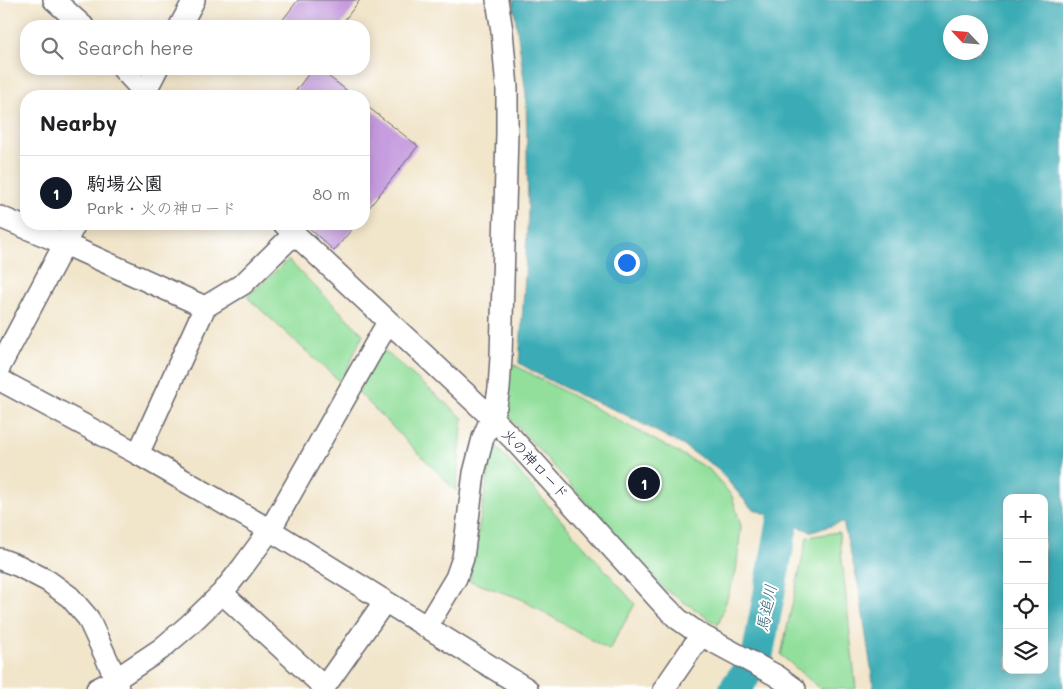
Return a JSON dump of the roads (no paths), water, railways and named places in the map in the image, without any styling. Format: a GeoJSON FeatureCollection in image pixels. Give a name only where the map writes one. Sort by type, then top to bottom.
{"type":"FeatureCollection","features":[{"type":"Feature","properties":{"kind":"street"},"geometry":{"type":"LineString","coordinates":[[54,0],[76,20]]}},
{"type":"Feature","properties":{"kind":"street"},"geometry":{"type":"LineString","coordinates":[[183,20],[194,0]]}},
{"type":"Feature","properties":{"kind":"street"},"geometry":{"type":"LineString","coordinates":[[427,626],[456,578],[464,558],[474,473],[483,438],[492,418],[498,397],[501,374],[507,88],[502,31],[496,0]]}},
{"type":"Feature","properties":{"kind":"street"},"geometry":{"type":"LineString","coordinates":[[128,75],[141,90]]}},
{"type":"Feature","properties":{"kind":"street"},"geometry":{"type":"LineString","coordinates":[[147,90],[154,75]]}},
{"type":"Feature","properties":{"kind":"street"},"geometry":{"type":"LineString","coordinates":[[0,217],[20,225]]}},
{"type":"Feature","properties":{"kind":"street"},"geometry":{"type":"LineString","coordinates":[[31,230],[205,307]]}},
{"type":"Feature","properties":{"kind":"street"},"geometry":{"type":"LineString","coordinates":[[0,366],[72,230]]}},
{"type":"Feature","properties":{"kind":"street"},"geometry":{"type":"LineString","coordinates":[[138,454],[205,307],[243,284],[288,230]]}},
{"type":"Feature","properties":{"kind":"street","name":"火の神ロード"},"geometry":{"type":"LineString","coordinates":[[290,230],[512,438],[660,602],[678,619],[709,639],[777,676],[795,689]]}},
{"type":"Feature","properties":{"kind":"street"},"geometry":{"type":"LineString","coordinates":[[97,689],[117,684],[161,649],[222,593],[242,568],[270,530],[388,322]]}},
{"type":"Feature","properties":{"kind":"street"},"geometry":{"type":"LineString","coordinates":[[0,380],[138,454],[270,530],[427,626],[501,683],[526,689]]}},
{"type":"Feature","properties":{"kind":"street"},"geometry":{"type":"LineString","coordinates":[[0,559],[19,566],[48,581],[70,597],[88,618],[117,684]]}},
{"type":"Feature","properties":{"kind":"street"},"geometry":{"type":"LineString","coordinates":[[222,593],[323,688],[385,601]]}},
{"type":"Feature","properties":{"kind":"street"},"geometry":{"type":"LineString","coordinates":[[664,689],[709,639]]}},
{"type":"Feature","properties":{"kind":"water"},"geometry":{"type":"Polygon","coordinates":[[[513,0],[1063,0],[1063,689],[874,689],[859,588],[843,522],[812,532],[751,508],[716,467],[682,445],[620,412],[543,377],[519,363],[528,210],[526,94],[513,0]]]}},
{"type":"Feature","properties":{"kind":"waterway","name":"馬追川"},"geometry":{"type":"LineString","coordinates":[[735,689],[757,658],[783,520]]}},
{"type":"Feature","properties":{"kind":"place","name":"駒場公園"},"geometry":{"type":"Point","coordinates":[644,483]}}]}
